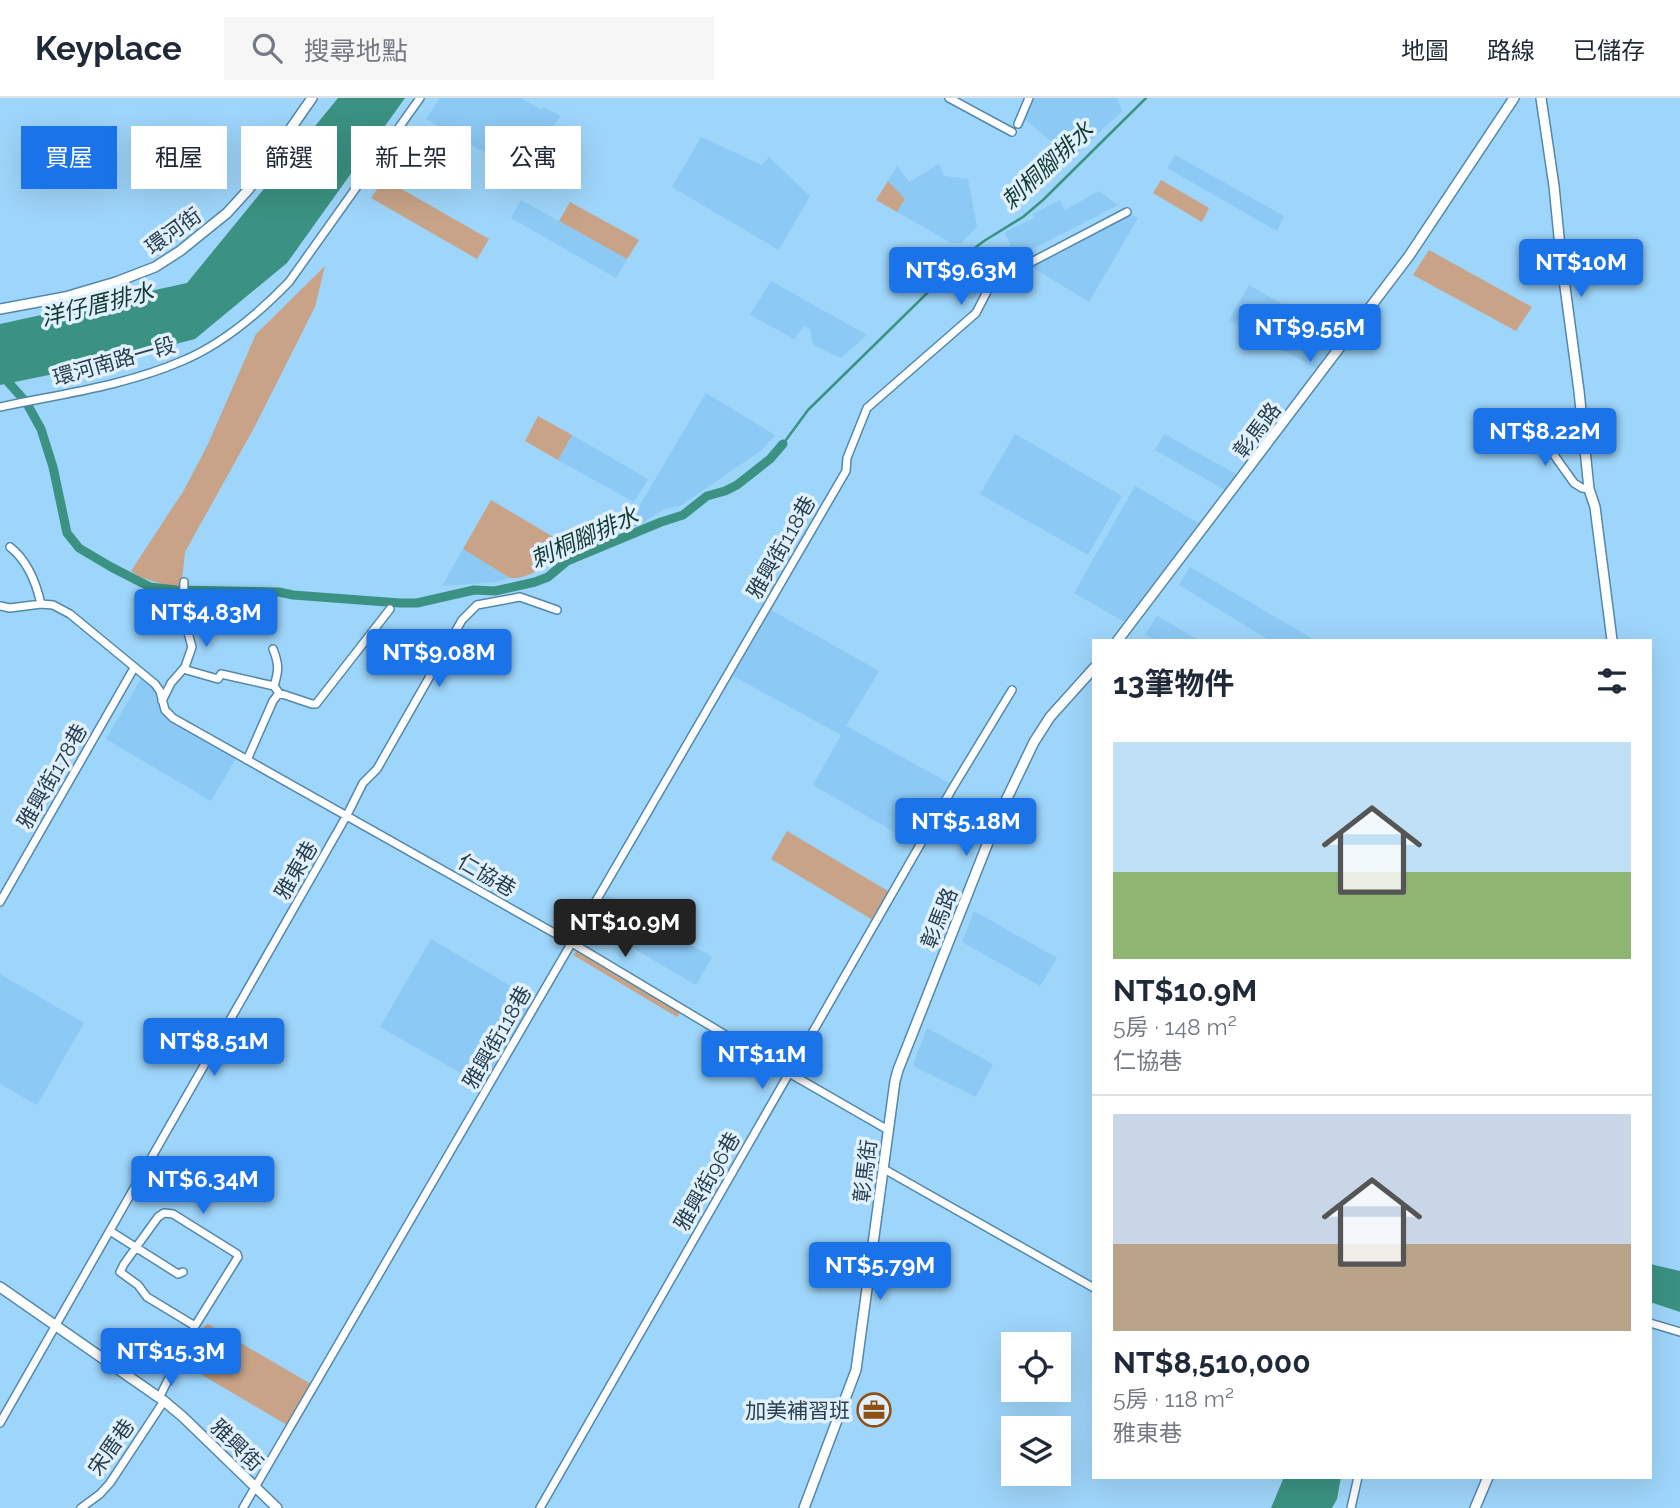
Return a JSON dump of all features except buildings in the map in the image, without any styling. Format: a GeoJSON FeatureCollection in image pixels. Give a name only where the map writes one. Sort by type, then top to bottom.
{"type":"FeatureCollection","features":[{"type":"Feature","properties":{"kind":"street","name":"環河街"},"geometry":{"type":"LineString","coordinates":[[0,309],[65,298],[116,282],[155,267],[180,251],[227,213],[248,190],[312,98]]}},
{"type":"Feature","properties":{"kind":"street","name":"環河南路一段"},"geometry":{"type":"LineString","coordinates":[[0,407],[95,389],[150,373],[183,361],[230,333],[264,308],[296,272],[421,98]]}},
{"type":"Feature","properties":{"kind":"street"},"geometry":{"type":"LineString","coordinates":[[949,98],[1012,132]]}},
{"type":"Feature","properties":{"kind":"street"},"geometry":{"type":"LineString","coordinates":[[1018,124],[1029,98]]}},
{"type":"Feature","properties":{"kind":"street","name":"彰馬路"},"geometry":{"type":"LineString","coordinates":[[1119,639],[1409,256],[1514,98]]}},
{"type":"Feature","properties":{"kind":"street"},"geometry":{"type":"LineString","coordinates":[[1541,98],[1554,186],[1589,489],[1595,507],[1612,639]]}},
{"type":"Feature","properties":{"kind":"street","name":"雅興街118巷"},"geometry":{"type":"LineString","coordinates":[[243,1508],[846,471],[847,458],[867,408],[976,313],[993,280],[1127,212]]}},
{"type":"Feature","properties":{"kind":"street"},"geometry":{"type":"LineString","coordinates":[[1524,413],[1574,483],[1589,489]]}},
{"type":"Feature","properties":{"kind":"street"},"geometry":{"type":"LineString","coordinates":[[10,547],[30,569],[41,604]]}},
{"type":"Feature","properties":{"kind":"street"},"geometry":{"type":"LineString","coordinates":[[162,702],[171,683],[183,669],[192,647],[183,615],[184,582]]}},
{"type":"Feature","properties":{"kind":"street","name":"雅東巷"},"geometry":{"type":"LineString","coordinates":[[0,1423],[347,816],[363,783],[377,769],[463,620],[477,605],[520,597],[557,610]]}},
{"type":"Feature","properties":{"kind":"street","name":"仁協巷"},"geometry":{"type":"LineString","coordinates":[[0,606],[53,605],[70,614],[155,684],[160,691],[165,710],[173,718],[572,943],[888,1130]]}},
{"type":"Feature","properties":{"kind":"street"},"geometry":{"type":"LineString","coordinates":[[183,669],[218,679],[221,674],[247,678],[316,704],[390,610]]}},
{"type":"Feature","properties":{"kind":"street"},"geometry":{"type":"LineString","coordinates":[[186,619],[241,622],[253,630]]}},
{"type":"Feature","properties":{"kind":"street"},"geometry":{"type":"LineString","coordinates":[[247,760],[276,690],[278,663],[273,649]]}},
{"type":"Feature","properties":{"kind":"street","name":"雅興街178巷"},"geometry":{"type":"LineString","coordinates":[[0,902],[134,668]]}},
{"type":"Feature","properties":{"kind":"street","name":"彰馬路"},"geometry":{"type":"LineString","coordinates":[[895,1081],[998,817],[1034,742],[1050,717],[1092,670]]}},
{"type":"Feature","properties":{"kind":"street","name":"雅興街96巷"},"geometry":{"type":"LineString","coordinates":[[540,1508],[952,789],[1012,690]]}},
{"type":"Feature","properties":{"kind":"street","name":"彰馬街"},"geometry":{"type":"LineString","coordinates":[[804,1508],[856,1370],[895,1081]]}},
{"type":"Feature","properties":{"kind":"street"},"geometry":{"type":"LineString","coordinates":[[884,1170],[1092,1287]]}},
{"type":"Feature","properties":{"kind":"street"},"geometry":{"type":"LineString","coordinates":[[161,1400],[195,1326],[238,1257],[173,1214],[161,1214],[120,1272],[138,1285],[147,1297],[195,1326]]}},
{"type":"Feature","properties":{"kind":"street"},"geometry":{"type":"LineString","coordinates":[[110,1231],[178,1274],[183,1272]]}},
{"type":"Feature","properties":{"kind":"street","name":"雅興街"},"geometry":{"type":"LineString","coordinates":[[0,1287],[183,1417],[277,1508]]}},
{"type":"Feature","properties":{"kind":"street"},"geometry":{"type":"LineString","coordinates":[[1652,1324],[1680,1332]]}},
{"type":"Feature","properties":{"kind":"street","name":"宋厝巷"},"geometry":{"type":"LineString","coordinates":[[81,1508],[110,1483],[161,1400]]}},
{"type":"Feature","properties":{"kind":"street"},"geometry":{"type":"LineString","coordinates":[[1351,1508],[1358,1479]]}},
{"type":"Feature","properties":{"kind":"street"},"geometry":{"type":"LineString","coordinates":[[1475,1508],[1487,1479]]}},
{"type":"Feature","properties":{"kind":"shaded area"},"geometry":{"type":"Polygon","coordinates":[[[440,98],[521,98],[560,116],[554,126],[485,126],[485,153],[471,145],[471,126],[438,126],[426,119],[440,98]]]}},
{"type":"Feature","properties":{"kind":"shaded area"},"geometry":{"type":"Polygon","coordinates":[[[1031,98],[1117,98],[1122,111],[1072,158],[1023,118],[1031,98]]]}},
{"type":"Feature","properties":{"kind":"shaded area"},"geometry":{"type":"Polygon","coordinates":[[[701,137],[762,165],[769,157],[810,196],[779,250],[672,187],[701,137]]]}},
{"type":"Feature","properties":{"kind":"shaded area"},"geometry":{"type":"Polygon","coordinates":[[[1175,155],[1284,216],[1277,231],[1167,168],[1175,155]]]}},
{"type":"Feature","properties":{"kind":"shaded area"},"geometry":{"type":"Polygon","coordinates":[[[939,164],[944,176],[968,179],[977,227],[961,243],[953,244],[897,212],[905,199],[888,181],[897,166],[909,182],[939,164]]]}},
{"type":"Feature","properties":{"kind":"shaded area"},"geometry":{"type":"Polygon","coordinates":[[[1161,180],[1209,208],[1202,222],[1153,193],[1161,180]]]}},
{"type":"Feature","properties":{"kind":"shaded area"},"geometry":{"type":"Polygon","coordinates":[[[888,181],[905,199],[897,212],[876,200],[888,181]]]}},
{"type":"Feature","properties":{"kind":"shaded area"},"geometry":{"type":"Polygon","coordinates":[[[377,189],[402,189],[489,239],[477,259],[371,198],[377,189]]]}},
{"type":"Feature","properties":{"kind":"shaded area"},"geometry":{"type":"Polygon","coordinates":[[[1099,191],[1118,205],[1015,258],[1005,232],[1034,218],[1033,214],[1060,200],[1065,210],[1099,191]]]}},
{"type":"Feature","properties":{"kind":"shaded area"},"geometry":{"type":"Polygon","coordinates":[[[521,200],[627,259],[616,278],[511,218],[521,200]]]}},
{"type":"Feature","properties":{"kind":"shaded area"},"geometry":{"type":"Polygon","coordinates":[[[570,202],[639,240],[627,259],[559,221],[570,202]]]}},
{"type":"Feature","properties":{"kind":"shaded area"},"geometry":{"type":"Polygon","coordinates":[[[1128,213],[1138,218],[1089,302],[1025,263],[1128,213]]]}},
{"type":"Feature","properties":{"kind":"shaded area"},"geometry":{"type":"Polygon","coordinates":[[[1429,250],[1532,307],[1516,331],[1413,275],[1429,250]]]}},
{"type":"Feature","properties":{"kind":"shaded area"},"geometry":{"type":"Polygon","coordinates":[[[973,256],[988,273],[973,300],[943,284],[973,256]]]}},
{"type":"Feature","properties":{"kind":"shaded area"},"geometry":{"type":"Polygon","coordinates":[[[325,266],[315,307],[254,428],[185,552],[181,590],[140,577],[131,571],[184,490],[208,444],[256,334],[325,266]]]}},
{"type":"Feature","properties":{"kind":"shaded area"},"geometry":{"type":"Polygon","coordinates":[[[771,281],[867,335],[841,358],[813,345],[810,329],[804,326],[794,339],[750,315],[771,281]]]}},
{"type":"Feature","properties":{"kind":"shaded area"},"geometry":{"type":"Polygon","coordinates":[[[1249,285],[1345,340],[1322,372],[1229,320],[1249,285]]]}},
{"type":"Feature","properties":{"kind":"shaded area"},"geometry":{"type":"Polygon","coordinates":[[[706,393],[775,435],[762,450],[680,506],[665,509],[633,528],[630,522],[706,393]]]}},
{"type":"Feature","properties":{"kind":"shaded area"},"geometry":{"type":"Polygon","coordinates":[[[538,416],[572,435],[558,460],[525,441],[538,416]]]}},
{"type":"Feature","properties":{"kind":"shaded area"},"geometry":{"type":"Polygon","coordinates":[[[1015,434],[1122,496],[1088,555],[980,494],[1015,434]]]}},
{"type":"Feature","properties":{"kind":"shaded area"},"geometry":{"type":"Polygon","coordinates":[[[1164,434],[1243,478],[1232,494],[1155,450],[1164,434]]]}},
{"type":"Feature","properties":{"kind":"shaded area"},"geometry":{"type":"Polygon","coordinates":[[[572,435],[648,479],[634,502],[558,460],[572,435]]]}},
{"type":"Feature","properties":{"kind":"shaded area"},"geometry":{"type":"Polygon","coordinates":[[[1135,486],[1207,528],[1131,626],[1074,593],[1135,486]]]}},
{"type":"Feature","properties":{"kind":"shaded area"},"geometry":{"type":"Polygon","coordinates":[[[491,500],[570,547],[534,572],[510,578],[463,549],[491,500]]]}},
{"type":"Feature","properties":{"kind":"shaded area"},"geometry":{"type":"Polygon","coordinates":[[[463,549],[510,578],[496,582],[442,586],[463,549]]]}},
{"type":"Feature","properties":{"kind":"shaded area"},"geometry":{"type":"Polygon","coordinates":[[[1190,567],[1313,639],[1267,639],[1179,585],[1190,567]]]}},
{"type":"Feature","properties":{"kind":"shaded area"},"geometry":{"type":"Polygon","coordinates":[[[771,610],[879,671],[846,726],[956,787],[920,847],[813,785],[841,735],[733,676],[771,610]]]}},
{"type":"Feature","properties":{"kind":"shaded area"},"geometry":{"type":"Polygon","coordinates":[[[1157,616],[1197,639],[1153,639],[1145,634],[1157,616]]]}},
{"type":"Feature","properties":{"kind":"shaded area"},"geometry":{"type":"Polygon","coordinates":[[[143,675],[156,683],[170,714],[239,753],[211,801],[106,739],[143,675]]]}},
{"type":"Feature","properties":{"kind":"shaded area"},"geometry":{"type":"Polygon","coordinates":[[[787,831],[893,894],[876,922],[771,859],[787,831]]]}},
{"type":"Feature","properties":{"kind":"shaded area"},"geometry":{"type":"Polygon","coordinates":[[[606,895],[712,957],[696,985],[590,923],[606,895]]]}},
{"type":"Feature","properties":{"kind":"shaded area"},"geometry":{"type":"Polygon","coordinates":[[[974,911],[1057,958],[1040,986],[962,942],[974,911]]]}},
{"type":"Feature","properties":{"kind":"shaded area"},"geometry":{"type":"Polygon","coordinates":[[[431,939],[536,1001],[487,1088],[380,1027],[431,939]]]}},
{"type":"Feature","properties":{"kind":"shaded area"},"geometry":{"type":"Polygon","coordinates":[[[578,950],[681,1011],[677,1017],[573,955],[578,950]]]}},
{"type":"Feature","properties":{"kind":"shaded area"},"geometry":{"type":"Polygon","coordinates":[[[0,974],[84,1023],[37,1105],[0,1084],[0,974]]]}},
{"type":"Feature","properties":{"kind":"shaded area"},"geometry":{"type":"Polygon","coordinates":[[[927,1028],[993,1064],[976,1097],[915,1067],[913,1064],[927,1028]]]}},
{"type":"Feature","properties":{"kind":"shaded area"},"geometry":{"type":"Polygon","coordinates":[[[208,1324],[311,1384],[287,1425],[187,1366],[194,1335],[208,1324]]]}},
{"type":"Feature","properties":{"kind":"water","name":"洋仔厝排水"},"geometry":{"type":"Polygon","coordinates":[[[338,98],[405,98],[385,126],[351,126],[351,174],[287,263],[195,339],[78,369],[0,385],[0,324],[187,283],[264,189],[337,189],[337,126],[315,126],[338,98]]]}},
{"type":"Feature","properties":{"kind":"water"},"geometry":{"type":"Polygon","coordinates":[[[1652,1264],[1680,1271],[1680,1312],[1652,1303],[1652,1264]]]}},
{"type":"Feature","properties":{"kind":"water"},"geometry":{"type":"Polygon","coordinates":[[[1283,1479],[1341,1479],[1337,1499],[1332,1508],[1271,1508],[1283,1479]]]}},
{"type":"Feature","properties":{"kind":"waterway","name":"刺桐腳排水"},"geometry":{"type":"LineString","coordinates":[[783,444],[808,410],[968,253],[1023,217],[1043,200],[1146,98]]}},
{"type":"Feature","properties":{"kind":"waterway","name":"刺桐腳排水"},"geometry":{"type":"LineString","coordinates":[[0,373],[26,402],[41,429],[53,467],[67,533],[79,548],[150,587],[176,590],[279,592],[417,603],[474,590],[495,591],[535,582],[548,577],[567,561],[683,515],[707,496],[737,485],[770,459],[783,444]]}},
{"type":"Feature","properties":{"kind":"place","name":"加美補習班"},"geometry":{"type":"Point","coordinates":[874,1410]}}]}
